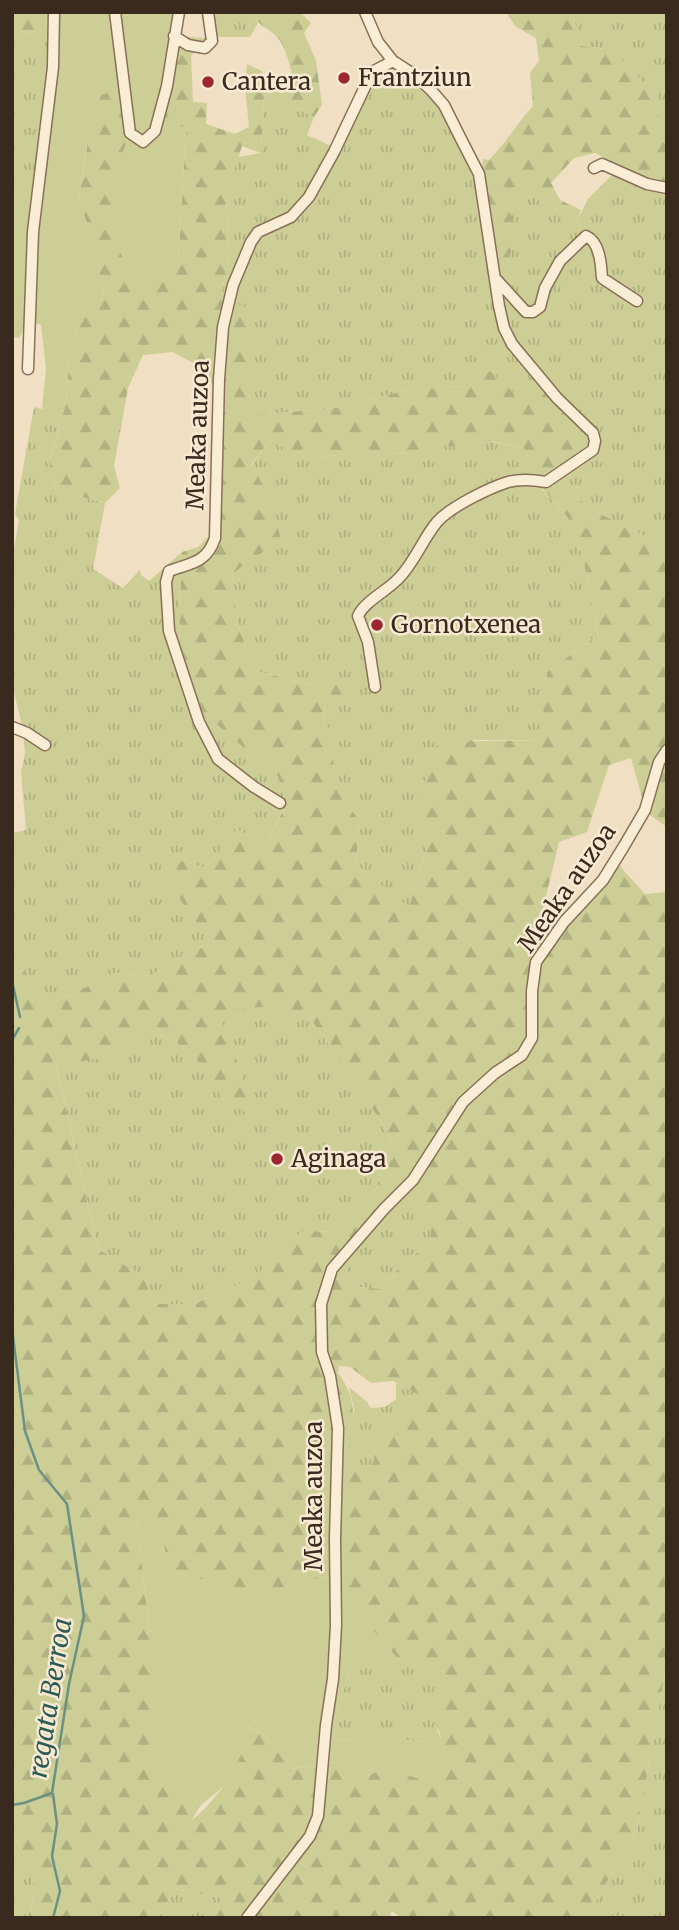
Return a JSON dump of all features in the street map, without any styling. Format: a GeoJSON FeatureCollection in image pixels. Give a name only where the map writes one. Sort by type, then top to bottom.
{"type":"FeatureCollection","features":[{"type":"Feature","properties":{"kind":"street"},"geometry":{"type":"LineString","coordinates":[[28,369],[33,232],[53,67],[54,12]]}},
{"type":"Feature","properties":{"kind":"street"},"geometry":{"type":"LineString","coordinates":[[114,12],[130,133],[143,142],[156,131],[167,86],[179,12]]}},
{"type":"Feature","properties":{"kind":"street"},"geometry":{"type":"LineString","coordinates":[[174,36],[188,45],[205,48],[212,41],[208,12]]}},
{"type":"Feature","properties":{"kind":"street"},"geometry":{"type":"LineString","coordinates":[[365,12],[378,42],[393,61],[416,76],[444,105],[479,174],[494,278],[504,328],[512,344],[557,398],[593,433],[596,441],[593,450],[546,482],[509,482],[466,502],[439,521],[399,579],[362,607],[358,616],[368,642],[375,687]]}},
{"type":"Feature","properties":{"kind":"street","name":"Meaka auzoa"},"geometry":{"type":"LineString","coordinates":[[280,803],[218,759],[199,722],[169,631],[166,582],[169,571],[201,560],[211,551],[215,538],[216,433],[223,327],[233,285],[251,242],[258,232],[291,218],[309,197],[372,72],[393,61]]}},
{"type":"Feature","properties":{"kind":"street"},"geometry":{"type":"LineString","coordinates":[[594,168],[602,164],[647,184],[667,187]]}},
{"type":"Feature","properties":{"kind":"street"},"geometry":{"type":"LineString","coordinates":[[494,278],[526,312],[533,312],[540,307],[545,288],[560,261],[586,236],[596,245],[602,278],[637,302]]}},
{"type":"Feature","properties":{"kind":"street"},"geometry":{"type":"LineString","coordinates":[[12,727],[45,745]]}},
{"type":"Feature","properties":{"kind":"street","name":"Meaka auzoa"},"geometry":{"type":"LineString","coordinates":[[247,1918],[310,1836],[318,1816],[336,1625],[338,1428],[330,1376],[322,1352],[321,1304],[332,1269],[413,1180],[463,1102],[495,1073],[522,1055],[531,1038],[536,962],[564,922],[603,880],[645,810],[659,762],[667,750]]}},
{"type":"Feature","properties":{"kind":"green space"},"geometry":{"type":"Polygon","coordinates":[[[12,12],[54,12],[54,28],[12,36],[12,12]]]}},
{"type":"Feature","properties":{"kind":"green space"},"geometry":{"type":"Polygon","coordinates":[[[54,12],[179,12],[175,36],[206,38],[191,56],[176,53],[156,131],[186,126],[178,263],[149,295],[122,256],[113,234],[118,197],[113,181],[130,132],[124,89],[100,95],[87,144],[79,199],[104,295],[79,319],[69,357],[66,403],[42,409],[46,368],[41,325],[29,321],[19,338],[12,337],[12,194],[36,196],[54,12]]]}},
{"type":"Feature","properties":{"kind":"green space"},"geometry":{"type":"Polygon","coordinates":[[[214,12],[253,12],[258,23],[250,37],[215,37],[214,12]]]}},
{"type":"Feature","properties":{"kind":"green space"},"geometry":{"type":"Polygon","coordinates":[[[253,12],[300,12],[311,23],[304,33],[316,60],[322,105],[314,117],[264,96],[261,153],[242,146],[226,197],[229,255],[221,297],[247,308],[247,382],[253,415],[335,408],[415,388],[468,386],[490,371],[513,392],[533,376],[584,429],[593,443],[542,479],[531,465],[524,448],[491,441],[451,447],[435,442],[415,454],[358,452],[301,460],[271,439],[251,465],[265,488],[281,539],[233,573],[237,623],[255,671],[309,684],[329,673],[349,680],[352,694],[326,702],[323,720],[334,738],[333,784],[359,820],[356,864],[409,907],[426,851],[416,806],[438,742],[541,740],[547,672],[598,635],[582,554],[568,518],[542,488],[554,482],[599,513],[667,548],[667,827],[646,812],[631,758],[609,765],[587,832],[559,842],[542,913],[551,932],[616,862],[645,894],[667,892],[667,1662],[637,1830],[586,1918],[402,1918],[391,1911],[390,1918],[212,1918],[223,1898],[175,1889],[158,1918],[31,1918],[34,1877],[15,1834],[12,1836],[12,935],[42,1009],[114,973],[150,976],[196,948],[213,946],[172,888],[160,865],[184,861],[204,868],[237,829],[266,846],[287,802],[271,758],[251,754],[198,708],[179,636],[182,552],[198,547],[212,533],[216,390],[200,367],[173,352],[143,355],[128,388],[114,466],[120,488],[105,503],[56,490],[50,461],[66,403],[69,357],[79,319],[104,295],[79,199],[91,120],[99,94],[123,89],[130,132],[113,236],[178,263],[186,127],[155,131],[176,53],[191,56],[193,102],[207,103],[206,124],[235,134],[249,127],[245,87],[247,64],[262,71],[267,93],[294,90],[291,69],[280,41],[253,12]],[[263,1007],[218,1011],[239,1066],[251,1115],[225,1101],[190,1050],[146,1028],[122,1055],[56,1065],[98,1249],[143,1276],[154,1304],[194,1304],[260,1275],[264,1256],[303,1231],[339,1232],[376,1189],[392,1140],[358,1085],[307,1014],[263,1007]],[[413,1196],[364,1239],[345,1266],[355,1287],[383,1289],[400,1266],[430,1243],[432,1216],[413,1196]],[[339,1366],[338,1373],[352,1403],[349,1466],[351,1471],[360,1470],[373,1463],[376,1444],[391,1435],[419,1395],[393,1381],[371,1383],[350,1367],[339,1366]],[[137,1521],[171,1781],[201,1805],[191,1821],[228,1779],[239,1755],[246,1726],[266,1736],[291,1769],[338,1762],[363,1776],[388,1769],[427,1781],[446,1752],[434,1717],[449,1697],[432,1670],[399,1660],[325,1576],[287,1590],[245,1590],[170,1572],[162,1537],[137,1521]]]}},
{"type":"Feature","properties":{"kind":"green space"},"geometry":{"type":"Polygon","coordinates":[[[506,12],[572,13],[582,46],[612,50],[657,96],[659,126],[667,126],[667,185],[656,184],[595,153],[574,158],[551,183],[560,200],[581,210],[577,221],[526,193],[512,192],[512,246],[508,267],[498,274],[481,174],[483,159],[489,160],[533,106],[530,73],[539,61],[536,38],[515,26],[506,12]]]}},
{"type":"Feature","properties":{"kind":"green space"},"geometry":{"type":"Polygon","coordinates":[[[667,12],[667,126],[659,126],[656,96],[612,50],[582,46],[572,13],[667,12]]]}},
{"type":"Feature","properties":{"kind":"green space"},"geometry":{"type":"Polygon","coordinates":[[[54,28],[37,197],[12,194],[12,36],[54,28]]]}},
{"type":"Feature","properties":{"kind":"green space"},"geometry":{"type":"Polygon","coordinates":[[[395,68],[414,78],[442,108],[477,173],[493,277],[508,267],[512,246],[512,191],[526,193],[577,221],[588,199],[616,171],[667,190],[667,548],[599,513],[554,483],[542,489],[568,518],[582,554],[598,635],[547,672],[542,740],[474,740],[416,806],[426,850],[409,908],[356,864],[359,820],[333,784],[334,738],[323,721],[326,702],[351,694],[329,673],[310,684],[255,671],[237,623],[233,573],[265,488],[251,466],[271,439],[301,460],[358,452],[414,454],[435,442],[451,447],[489,441],[524,448],[531,465],[533,376],[513,392],[468,386],[415,388],[335,408],[253,415],[247,382],[247,309],[221,297],[229,255],[226,197],[238,157],[261,153],[264,96],[314,117],[307,135],[338,149],[374,79],[382,79],[388,70],[395,68]]]}},
{"type":"Feature","properties":{"kind":"green space"},"geometry":{"type":"Polygon","coordinates":[[[66,403],[50,461],[56,490],[105,503],[93,569],[123,588],[140,570],[141,575],[149,581],[182,552],[179,636],[251,754],[271,758],[287,801],[266,846],[237,829],[204,868],[184,861],[161,866],[172,888],[214,946],[196,948],[150,976],[114,973],[42,1009],[12,935],[12,833],[26,830],[21,772],[25,753],[12,684],[12,561],[19,520],[15,514],[34,407],[42,409],[66,403]]]}},
{"type":"Feature","properties":{"kind":"green space"},"geometry":{"type":"Polygon","coordinates":[[[263,1007],[307,1014],[358,1085],[392,1140],[376,1189],[339,1232],[303,1231],[261,1275],[194,1304],[154,1304],[143,1276],[98,1249],[56,1064],[122,1055],[146,1028],[190,1050],[225,1101],[250,1114],[239,1066],[217,1010],[263,1007]]]}},
{"type":"Feature","properties":{"kind":"green space"},"geometry":{"type":"Polygon","coordinates":[[[413,1196],[433,1216],[430,1243],[400,1266],[383,1289],[355,1287],[345,1266],[364,1239],[413,1196]]]}},
{"type":"Feature","properties":{"kind":"green space"},"geometry":{"type":"Polygon","coordinates":[[[396,1383],[420,1395],[391,1435],[376,1444],[373,1463],[360,1470],[351,1471],[347,1459],[354,1409],[349,1387],[371,1408],[385,1407],[396,1399],[396,1383]]]}},
{"type":"Feature","properties":{"kind":"green space"},"geometry":{"type":"Polygon","coordinates":[[[137,1521],[162,1537],[170,1572],[245,1590],[287,1590],[325,1576],[399,1660],[350,1672],[336,1712],[333,1739],[376,1737],[444,1744],[450,1770],[444,1780],[427,1781],[388,1769],[363,1776],[338,1762],[290,1769],[266,1736],[247,1726],[242,1753],[227,1784],[201,1805],[171,1781],[151,1759],[150,1636],[137,1521]]]}},
{"type":"Feature","properties":{"kind":"green space"},"geometry":{"type":"Polygon","coordinates":[[[399,1660],[432,1670],[449,1697],[437,1730],[444,1744],[376,1737],[333,1739],[336,1712],[350,1672],[399,1660]]]}},
{"type":"Feature","properties":{"kind":"green space"},"geometry":{"type":"Polygon","coordinates":[[[667,1662],[667,1918],[586,1918],[637,1830],[667,1662]]]}},
{"type":"Feature","properties":{"kind":"green space"},"geometry":{"type":"Polygon","coordinates":[[[15,1834],[34,1877],[31,1918],[12,1918],[12,1836],[15,1834]]]}},
{"type":"Feature","properties":{"kind":"green space"},"geometry":{"type":"Polygon","coordinates":[[[175,1889],[223,1898],[212,1918],[158,1918],[175,1889]]]}},
{"type":"Feature","properties":{"kind":"waterway","name":"regata Berroa"},"geometry":{"type":"LineString","coordinates":[[12,981],[20,1017]]}},
{"type":"Feature","properties":{"kind":"waterway","name":"regata Berroa"},"geometry":{"type":"LineString","coordinates":[[12,1040],[19,1028]]}},
{"type":"Feature","properties":{"kind":"waterway","name":"regata Berroa"},"geometry":{"type":"LineString","coordinates":[[12,1329],[25,1431],[39,1470],[67,1504],[84,1616],[69,1684],[52,1793],[12,1805]]}},
{"type":"Feature","properties":{"kind":"waterway"},"geometry":{"type":"LineString","coordinates":[[53,1794],[57,1824],[52,1856],[60,1891],[53,1918]]}},
{"type":"Feature","properties":{"kind":"place","name":"Frantziun"},"geometry":{"type":"Point","coordinates":[344,78]}},
{"type":"Feature","properties":{"kind":"place","name":"Cantera"},"geometry":{"type":"Point","coordinates":[208,82]}},
{"type":"Feature","properties":{"kind":"place","name":"Gornotxenea"},"geometry":{"type":"Point","coordinates":[377,625]}},
{"type":"Feature","properties":{"kind":"place","name":"Aginaga"},"geometry":{"type":"Point","coordinates":[277,1159]}}]}
